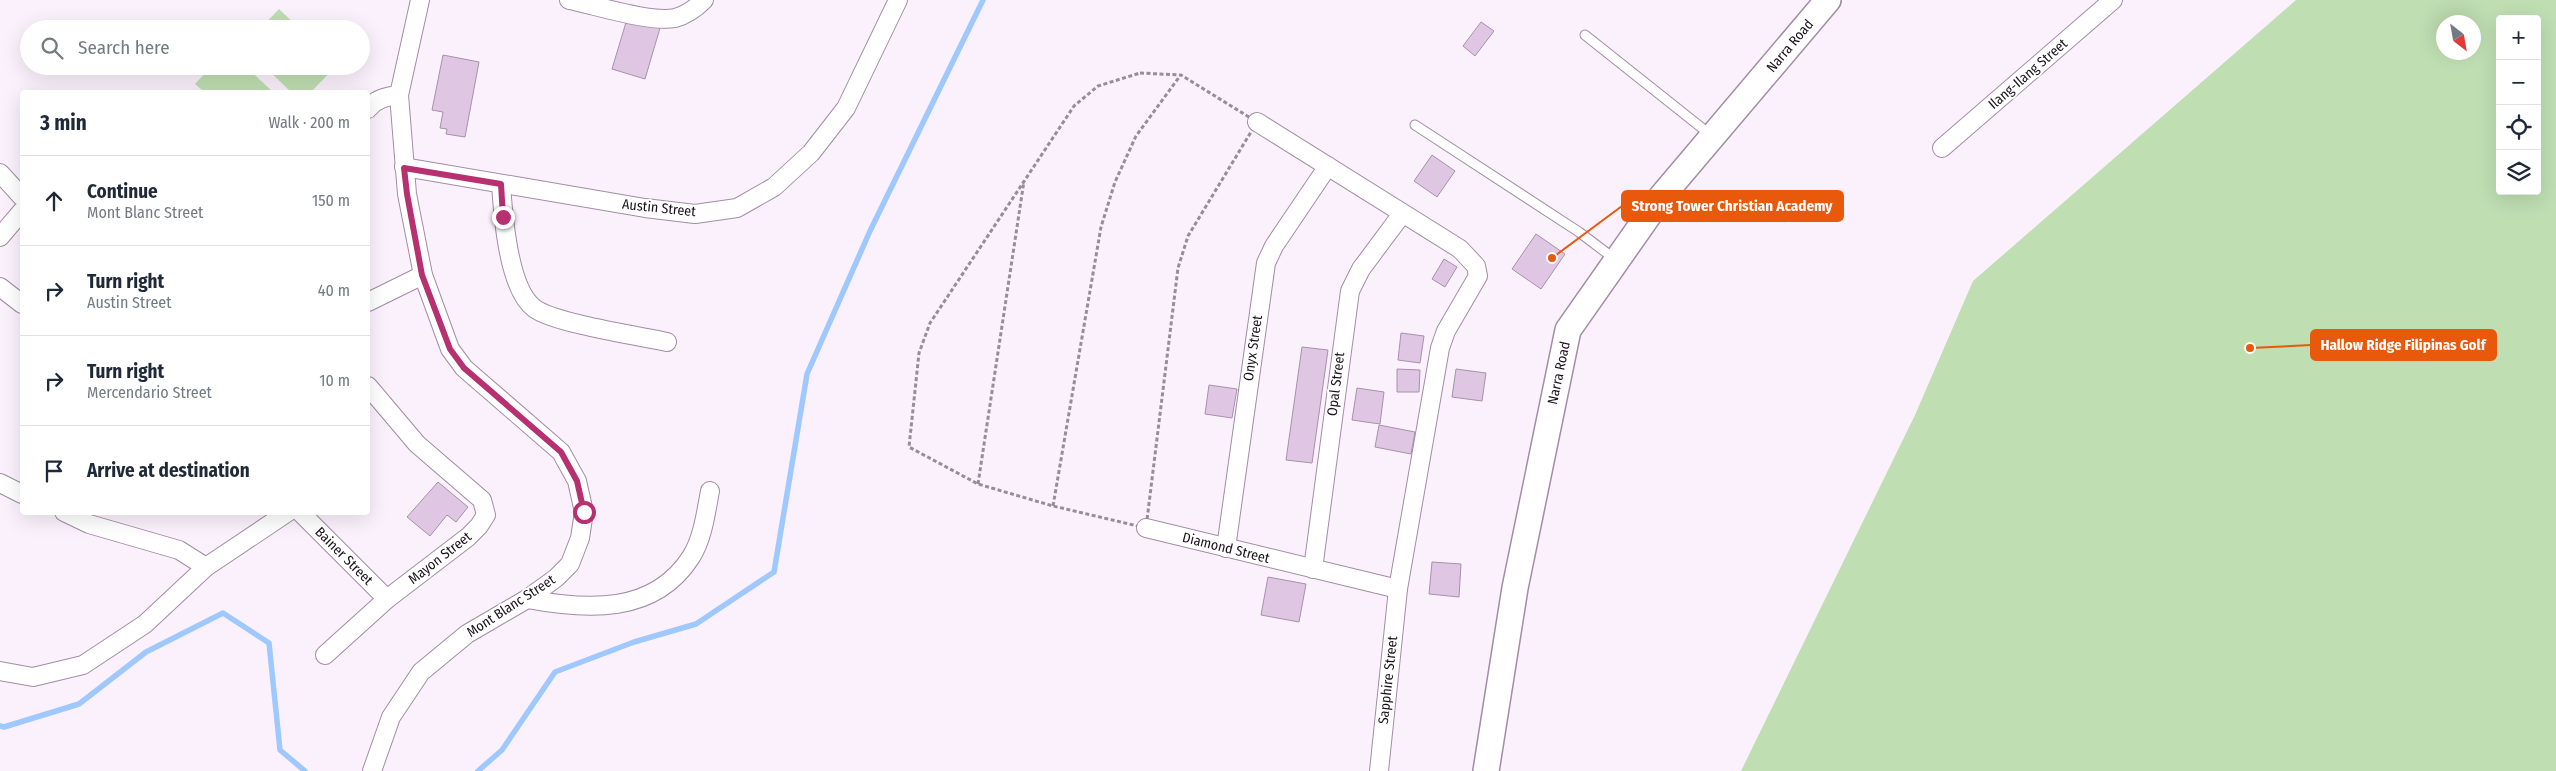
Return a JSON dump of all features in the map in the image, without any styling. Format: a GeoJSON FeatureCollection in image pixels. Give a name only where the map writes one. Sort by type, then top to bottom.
{"type":"FeatureCollection","features":[{"type":"Feature","properties":{"kind":"street","name":"Mont Blanc Street"},"geometry":{"type":"LineString","coordinates":[[372,771],[391,717],[421,672],[468,634],[556,578],[570,564],[580,538],[584,512],[577,481],[561,452],[464,368],[450,349],[422,275],[407,194],[399,95],[420,0]]}},
{"type":"Feature","properties":{"kind":"street"},"geometry":{"type":"LineString","coordinates":[[569,0],[599,3],[653,18],[674,18],[694,10],[704,0]]}},
{"type":"Feature","properties":{"kind":"street","name":"Austin Street"},"geometry":{"type":"LineString","coordinates":[[404,168],[695,214],[737,208],[774,187],[811,153],[846,108],[898,0]]}},
{"type":"Feature","properties":{"kind":"street","name":"Narra Road"},"geometry":{"type":"LineString","coordinates":[[1486,771],[1515,588],[1568,330],[1662,196],[1714,138],[1828,0]]}},
{"type":"Feature","properties":{"kind":"street","name":"Ilang-Ilang Street"},"geometry":{"type":"LineString","coordinates":[[1942,148],[2113,0]]}},
{"type":"Feature","properties":{"kind":"street"},"geometry":{"type":"LineString","coordinates":[[370,106],[386,96],[399,95]]}},
{"type":"Feature","properties":{"kind":"street"},"geometry":{"type":"LineString","coordinates":[[1257,122],[1402,214]]}},
{"type":"Feature","properties":{"kind":"street","name":"Onyx Street"},"geometry":{"type":"LineString","coordinates":[[1226,548],[1266,263],[1274,246],[1328,166]]}},
{"type":"Feature","properties":{"kind":"street"},"geometry":{"type":"LineString","coordinates":[[0,173],[20,195]]}},
{"type":"Feature","properties":{"kind":"street"},"geometry":{"type":"LineString","coordinates":[[501,184],[503,217],[515,274],[521,293],[534,308],[552,316],[667,342]]}},
{"type":"Feature","properties":{"kind":"street"},"geometry":{"type":"LineString","coordinates":[[0,238],[20,213]]}},
{"type":"Feature","properties":{"kind":"street","name":"Opal Street"},"geometry":{"type":"LineString","coordinates":[[1313,569],[1350,290],[1361,270],[1402,214]]}},
{"type":"Feature","properties":{"kind":"street","name":"Sapphire Street"},"geometry":{"type":"LineString","coordinates":[[1379,771],[1398,589],[1440,348],[1446,330],[1478,276],[1476,266],[1469,255],[1402,214]]}},
{"type":"Feature","properties":{"kind":"street"},"geometry":{"type":"LineString","coordinates":[[370,301],[422,275]]}},
{"type":"Feature","properties":{"kind":"street"},"geometry":{"type":"LineString","coordinates":[[0,286],[20,302]]}},
{"type":"Feature","properties":{"kind":"street","name":"Mayon Street"},"geometry":{"type":"LineString","coordinates":[[325,655],[387,599],[468,538],[480,526],[486,515],[482,500],[417,444],[370,388]]}},
{"type":"Feature","properties":{"kind":"street"},"geometry":{"type":"LineString","coordinates":[[0,483],[20,493]]}},
{"type":"Feature","properties":{"kind":"street"},"geometry":{"type":"LineString","coordinates":[[527,598],[572,605],[604,605],[637,601],[664,587],[691,557],[704,524],[710,491]]}},
{"type":"Feature","properties":{"kind":"street"},"geometry":{"type":"LineString","coordinates":[[70,515],[89,524],[179,550],[206,566]]}},
{"type":"Feature","properties":{"kind":"street"},"geometry":{"type":"LineString","coordinates":[[0,671],[34,676],[83,665],[145,624],[206,566],[283,515]]}},
{"type":"Feature","properties":{"kind":"street","name":"Bainer Street"},"geometry":{"type":"LineString","coordinates":[[303,515],[387,599]]}},
{"type":"Feature","properties":{"kind":"street","name":"Diamond Street"},"geometry":{"type":"LineString","coordinates":[[1146,528],[1398,589]]}},
{"type":"Feature","properties":{"kind":"lane"},"geometry":{"type":"LineString","coordinates":[[1586,35],[1714,138]]}},
{"type":"Feature","properties":{"kind":"lane"},"geometry":{"type":"LineString","coordinates":[[1415,125],[1578,232],[1616,260]]}},
{"type":"Feature","properties":{"kind":"path"},"geometry":{"type":"LineString","coordinates":[[1140,73],[1181,75],[1257,122],[1188,236],[1178,268],[1146,528],[1053,506],[978,484],[909,447],[914,387],[920,353],[930,323],[1074,106],[1098,86],[1140,73]]}},
{"type":"Feature","properties":{"kind":"path"},"geometry":{"type":"LineString","coordinates":[[1053,506],[1101,227],[1115,182],[1136,136],[1181,75]]}},
{"type":"Feature","properties":{"kind":"path"},"geometry":{"type":"LineString","coordinates":[[978,484],[1024,180]]}},
{"type":"Feature","properties":{"kind":"green space"},"geometry":{"type":"Polygon","coordinates":[[[2296,0],[2556,0],[2556,771],[1741,771],[1915,415],[1973,281],[2296,0]]]}},
{"type":"Feature","properties":{"kind":"green space"},"geometry":{"type":"Polygon","coordinates":[[[279,9],[291,20],[269,20],[279,9]]]}},
{"type":"Feature","properties":{"kind":"green space"},"geometry":{"type":"Polygon","coordinates":[[[204,75],[255,75],[271,90],[202,90],[195,84],[204,75]]]}},
{"type":"Feature","properties":{"kind":"green space"},"geometry":{"type":"Polygon","coordinates":[[[273,75],[327,75],[313,90],[289,90],[273,75]]]}},
{"type":"Feature","properties":{"kind":"building"},"geometry":{"type":"Polygon","coordinates":[[[627,19],[660,28],[645,79],[612,69],[627,19]]]}},
{"type":"Feature","properties":{"kind":"building"},"geometry":{"type":"Polygon","coordinates":[[[1481,22],[1494,31],[1475,56],[1463,46],[1481,22]]]}},
{"type":"Feature","properties":{"kind":"building"},"geometry":{"type":"Polygon","coordinates":[[[443,55],[479,62],[465,137],[446,134],[447,129],[440,128],[443,112],[432,110],[443,55]]]}},
{"type":"Feature","properties":{"kind":"building"},"geometry":{"type":"Polygon","coordinates":[[[1432,155],[1455,171],[1437,197],[1414,181],[1432,155]]]}},
{"type":"Feature","properties":{"kind":"building"},"geometry":{"type":"Polygon","coordinates":[[[1536,234],[1565,254],[1541,289],[1512,269],[1536,234]]]}},
{"type":"Feature","properties":{"kind":"building"},"geometry":{"type":"Polygon","coordinates":[[[1444,259],[1457,267],[1445,287],[1432,279],[1444,259]]]}},
{"type":"Feature","properties":{"kind":"building"},"geometry":{"type":"Polygon","coordinates":[[[1401,333],[1424,336],[1420,363],[1398,360],[1401,333]]]}},
{"type":"Feature","properties":{"kind":"building"},"geometry":{"type":"Polygon","coordinates":[[[1302,347],[1328,350],[1312,463],[1286,460],[1302,347]]]}},
{"type":"Feature","properties":{"kind":"building"},"geometry":{"type":"Polygon","coordinates":[[[1397,369],[1420,370],[1419,392],[1397,392],[1397,369]]]}},
{"type":"Feature","properties":{"kind":"building"},"geometry":{"type":"Polygon","coordinates":[[[1456,369],[1486,373],[1482,401],[1452,397],[1456,369]]]}},
{"type":"Feature","properties":{"kind":"building"},"geometry":{"type":"Polygon","coordinates":[[[1209,385],[1237,389],[1232,418],[1205,414],[1209,385]]]}},
{"type":"Feature","properties":{"kind":"building"},"geometry":{"type":"Polygon","coordinates":[[[1357,388],[1384,392],[1380,424],[1352,420],[1357,388]]]}},
{"type":"Feature","properties":{"kind":"building"},"geometry":{"type":"Polygon","coordinates":[[[1379,425],[1415,432],[1411,454],[1375,447],[1379,425]]]}},
{"type":"Feature","properties":{"kind":"building"},"geometry":{"type":"Polygon","coordinates":[[[438,482],[468,507],[456,522],[447,515],[430,536],[407,517],[438,482]]]}},
{"type":"Feature","properties":{"kind":"building"},"geometry":{"type":"Polygon","coordinates":[[[1432,562],[1461,564],[1459,597],[1429,594],[1432,562]]]}},
{"type":"Feature","properties":{"kind":"building"},"geometry":{"type":"Polygon","coordinates":[[[1268,577],[1306,584],[1299,622],[1261,615],[1268,577]]]}},
{"type":"Feature","properties":{"kind":"waterway"},"geometry":{"type":"LineString","coordinates":[[478,771],[502,750],[555,672],[634,642],[696,624],[774,572],[807,374],[870,231],[983,0]]}},
{"type":"Feature","properties":{"kind":"waterway"},"geometry":{"type":"LineString","coordinates":[[0,726],[4,727],[79,704],[146,652],[223,613],[269,643],[280,750],[305,771]]}},
{"type":"Feature","properties":{"kind":"place","name":"Strong Tower Christian Academy"},"geometry":{"type":"Point","coordinates":[1552,258]}},
{"type":"Feature","properties":{"kind":"place","name":"Hallow Ridge Filipinas Golf"},"geometry":{"type":"Point","coordinates":[2250,348]}},
{"type":"Feature","properties":{"kind":"route"},"geometry":{"type":"LineString","coordinates":[[503,217],[501,184],[404,168],[422,275],[450,349],[464,368],[561,452],[577,481],[584,512]]}}]}
